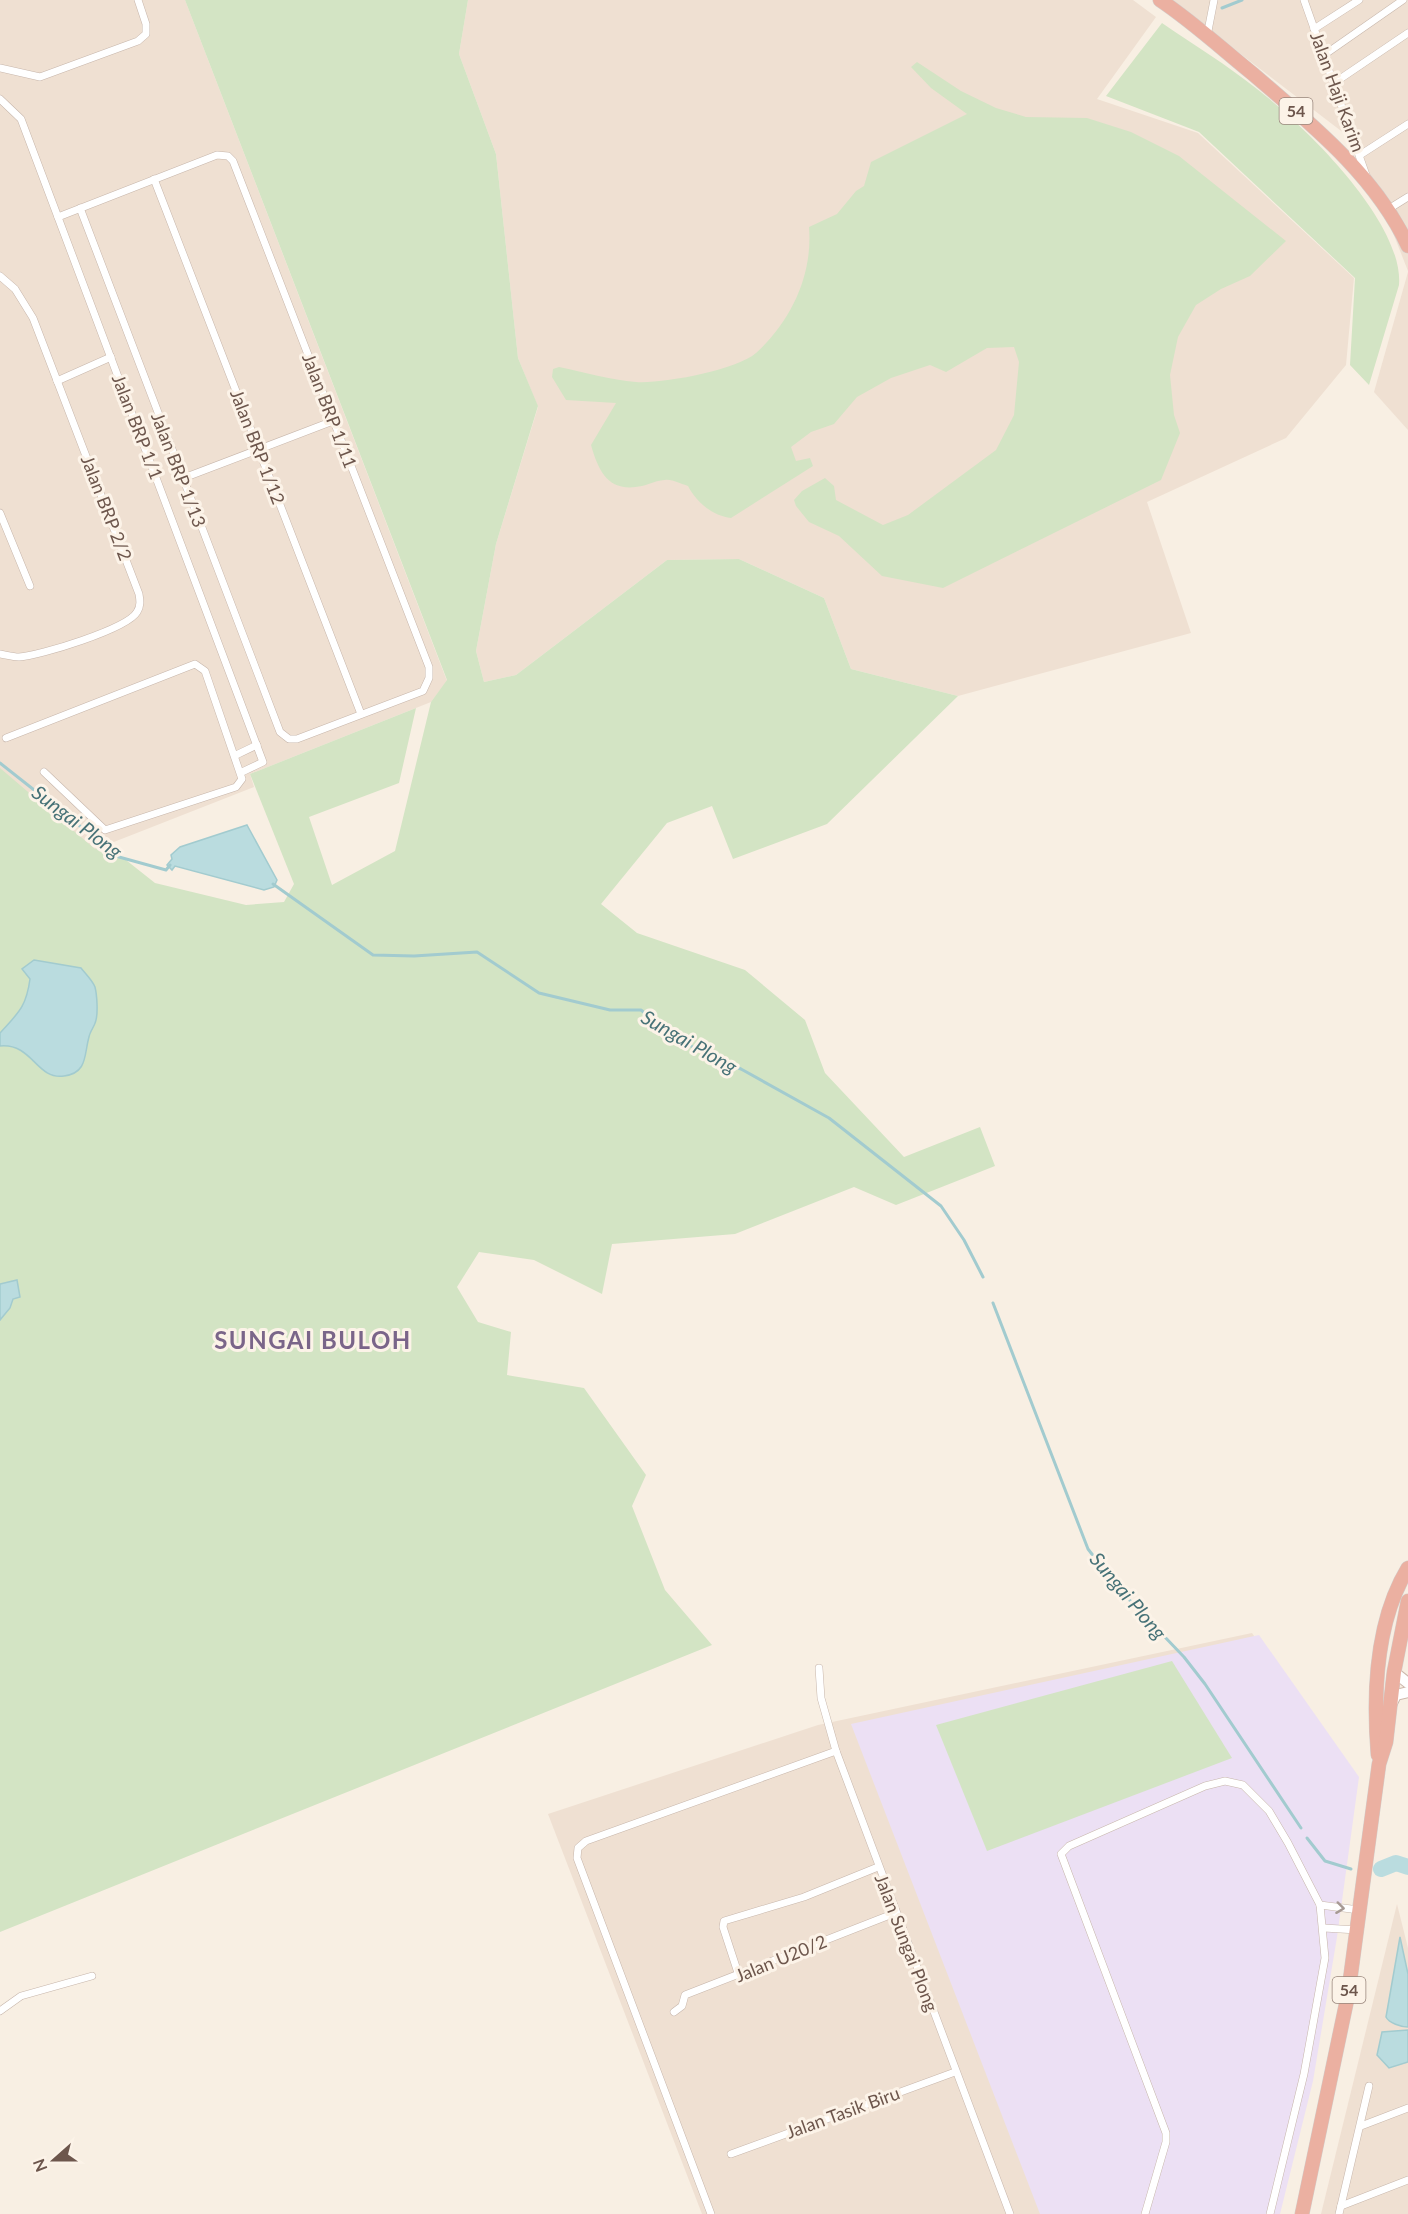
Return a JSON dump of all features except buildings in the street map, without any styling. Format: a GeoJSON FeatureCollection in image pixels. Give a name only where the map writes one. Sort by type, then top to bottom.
{"type":"FeatureCollection","features":[{"type":"Feature","properties":{"kind":"highway","name":"54"},"geometry":{"type":"LineString","coordinates":[[1160,0],[1304,117],[1369,185],[1388,210],[1408,246]]}},
{"type":"Feature","properties":{"kind":"highway","name":"54"},"geometry":{"type":"LineString","coordinates":[[1379,1764],[1376,1724],[1384,1628],[1406,1571]]}},
{"type":"Feature","properties":{"kind":"highway"},"geometry":{"type":"LineString","coordinates":[[1376,1724],[1382,1685],[1387,1676],[1394,1672],[1387,1659],[1388,1641],[1406,1571]]}},
{"type":"Feature","properties":{"kind":"highway","name":"54"},"geometry":{"type":"LineString","coordinates":[[1302,2214],[1348,1995],[1379,1764],[1386,1742],[1394,1672],[1408,1602]]}},
{"type":"Feature","properties":{"kind":"street"},"geometry":{"type":"LineString","coordinates":[[0,68],[40,77],[138,41],[146,34],[146,24],[138,0]]}},
{"type":"Feature","properties":{"kind":"street"},"geometry":{"type":"LineString","coordinates":[[1207,36],[1214,0]]}},
{"type":"Feature","properties":{"kind":"street","name":"Jalan Haji Karim"},"geometry":{"type":"LineString","coordinates":[[1304,0],[1369,185]]}},
{"type":"Feature","properties":{"kind":"street"},"geometry":{"type":"LineString","coordinates":[[1314,29],[1359,0]]}},
{"type":"Feature","properties":{"kind":"street"},"geometry":{"type":"LineString","coordinates":[[1324,55],[1403,0]]}},
{"type":"Feature","properties":{"kind":"street"},"geometry":{"type":"LineString","coordinates":[[1334,83],[1408,33]]}},
{"type":"Feature","properties":{"kind":"street","name":"Jalan BRP 1/1"},"geometry":{"type":"LineString","coordinates":[[0,99],[21,119],[257,745],[263,762],[242,772]]}},
{"type":"Feature","properties":{"kind":"street"},"geometry":{"type":"LineString","coordinates":[[1360,155],[1408,124]]}},
{"type":"Feature","properties":{"kind":"street","name":"Jalan BRP 1/11"},"geometry":{"type":"LineString","coordinates":[[58,217],[217,155],[228,156],[232,161],[429,667],[429,678],[423,691],[297,739],[290,739],[280,732]]}},
{"type":"Feature","properties":{"kind":"street","name":"Jalan BRP 1/12"},"geometry":{"type":"LineString","coordinates":[[154,180],[361,714]]}},
{"type":"Feature","properties":{"kind":"street"},"geometry":{"type":"LineString","coordinates":[[1388,210],[1408,197]]}},
{"type":"Feature","properties":{"kind":"street","name":"Jalan BRP 1/13"},"geometry":{"type":"LineString","coordinates":[[80,208],[181,478],[280,732]]}},
{"type":"Feature","properties":{"kind":"street","name":"Jalan BRP 2/2"},"geometry":{"type":"LineString","coordinates":[[0,276],[15,289],[28,308],[139,594],[140,604],[133,618],[86,639],[46,652],[18,657],[0,654]]}},
{"type":"Feature","properties":{"kind":"street"},"geometry":{"type":"LineString","coordinates":[[57,381],[111,357]]}},
{"type":"Feature","properties":{"kind":"street"},"geometry":{"type":"LineString","coordinates":[[181,478],[333,420]]}},
{"type":"Feature","properties":{"kind":"street"},"geometry":{"type":"LineString","coordinates":[[0,513],[30,586]]}},
{"type":"Feature","properties":{"kind":"street"},"geometry":{"type":"LineString","coordinates":[[6,738],[195,664],[205,671],[242,772],[241,784],[236,787],[105,830],[44,772]]}},
{"type":"Feature","properties":{"kind":"street"},"geometry":{"type":"LineString","coordinates":[[236,754],[257,745]]}},
{"type":"Feature","properties":{"kind":"street","name":"Jalan Sungai Plong"},"geometry":{"type":"LineString","coordinates":[[819,1668],[821,1698],[836,1751],[1010,2214]]}},
{"type":"Feature","properties":{"kind":"street"},"geometry":{"type":"LineString","coordinates":[[1394,1672],[1408,1683]]}},
{"type":"Feature","properties":{"kind":"street"},"geometry":{"type":"LineString","coordinates":[[1389,1708],[1396,1695],[1408,1692]]}},
{"type":"Feature","properties":{"kind":"street"},"geometry":{"type":"LineString","coordinates":[[711,2214],[577,1858],[578,1848],[586,1841],[836,1751]]}},
{"type":"Feature","properties":{"kind":"street"},"geometry":{"type":"LineString","coordinates":[[1145,2214],[1166,2142],[1166,2133],[1061,1854],[1069,1846],[1134,1816],[1205,1786],[1225,1781],[1243,1785],[1269,1811],[1320,1905],[1324,1928],[1325,1958],[1316,2011],[1270,2214]]}},
{"type":"Feature","properties":{"kind":"street"},"geometry":{"type":"LineString","coordinates":[[739,1976],[723,1927],[724,1921],[804,1897],[878,1867]]}},
{"type":"Feature","properties":{"kind":"street"},"geometry":{"type":"LineString","coordinates":[[1320,1905],[1361,1910]]}},
{"type":"Feature","properties":{"kind":"street","name":"Jalan U20/2"},"geometry":{"type":"LineString","coordinates":[[674,2012],[682,2006],[685,1995],[739,1976],[895,1913]]}},
{"type":"Feature","properties":{"kind":"street"},"geometry":{"type":"LineString","coordinates":[[1324,1928],[1358,1930]]}},
{"type":"Feature","properties":{"kind":"street"},"geometry":{"type":"LineString","coordinates":[[0,2011],[21,1996],[92,1976]]}},
{"type":"Feature","properties":{"kind":"street","name":"Jalan Tasik Biru"},"geometry":{"type":"LineString","coordinates":[[731,2154],[955,2072]]}},
{"type":"Feature","properties":{"kind":"street"},"geometry":{"type":"LineString","coordinates":[[1340,2214],[1369,2086]]}},
{"type":"Feature","properties":{"kind":"street"},"geometry":{"type":"LineString","coordinates":[[1361,2126],[1408,2108]]}},
{"type":"Feature","properties":{"kind":"street"},"geometry":{"type":"LineString","coordinates":[[1341,2206],[1408,2180]]}},
{"type":"Feature","properties":{"kind":"shaded area"},"geometry":{"type":"Polygon","coordinates":[[[0,0],[185,0],[447,681],[431,702],[250,774],[254,787],[96,849],[0,1392],[0,0]]]}},
{"type":"Feature","properties":{"kind":"shaded area"},"geometry":{"type":"Polygon","coordinates":[[[468,0],[1133,0],[1156,17],[1097,99],[1198,133],[1354,278],[1346,365],[1286,438],[1147,502],[1191,633],[958,696],[851,669],[824,598],[739,559],[667,560],[516,675],[484,682],[476,651],[496,544],[538,407],[518,358],[496,154],[459,54],[468,0]]]}},
{"type":"Feature","properties":{"kind":"shaded area"},"geometry":{"type":"Polygon","coordinates":[[[1170,0],[1408,0],[1408,271],[1341,101],[1349,137],[1170,0]]]}},
{"type":"Feature","properties":{"kind":"shaded area"},"geometry":{"type":"Polygon","coordinates":[[[1408,272],[1408,430],[1374,392],[1408,272]]]}},
{"type":"Feature","properties":{"kind":"shaded area"},"geometry":{"type":"Polygon","coordinates":[[[1252,1633],[1351,1775],[1245,2214],[702,2214],[548,1814],[818,1725],[1252,1633]]]}},
{"type":"Feature","properties":{"kind":"shaded area"},"geometry":{"type":"Polygon","coordinates":[[[1259,1635],[1359,1777],[1337,1937],[1313,2081],[1280,2214],[1040,2214],[851,1724],[1259,1635]]]}},
{"type":"Feature","properties":{"kind":"shaded area"},"geometry":{"type":"Polygon","coordinates":[[[1397,1904],[1408,1948],[1408,2214],[1321,2214],[1397,1904]]]}},
{"type":"Feature","properties":{"kind":"green space"},"geometry":{"type":"Polygon","coordinates":[[[185,0],[468,0],[459,54],[496,154],[518,358],[538,406],[496,544],[476,651],[484,682],[516,675],[667,560],[739,559],[824,598],[851,669],[958,696],[827,824],[733,859],[712,806],[667,823],[601,904],[637,933],[745,970],[805,1020],[825,1073],[904,1157],[980,1127],[995,1166],[896,1205],[854,1187],[735,1234],[612,1244],[602,1294],[534,1260],[479,1252],[457,1287],[478,1322],[511,1332],[507,1375],[584,1388],[646,1475],[632,1506],[665,1590],[712,1645],[0,1932],[0,768],[95,849],[107,845],[155,883],[246,905],[284,902],[294,884],[250,774],[416,708],[399,783],[309,817],[332,885],[395,851],[431,702],[447,680],[185,0]]]}},
{"type":"Feature","properties":{"kind":"green space"},"geometry":{"type":"Polygon","coordinates":[[[1162,23],[1246,80],[1300,126],[1348,177],[1386,233],[1396,260],[1399,285],[1369,385],[1350,365],[1355,278],[1199,132],[1106,96],[1162,23]]]}},
{"type":"Feature","properties":{"kind":"green space"},"geometry":{"type":"Polygon","coordinates":[[[917,62],[961,91],[996,108],[1026,117],[1087,118],[1131,132],[1179,156],[1286,241],[1250,276],[1221,289],[1196,305],[1178,337],[1170,375],[1174,415],[1180,433],[1161,480],[943,588],[882,576],[839,536],[809,522],[794,500],[802,491],[825,478],[834,486],[836,500],[883,525],[908,515],[996,450],[1014,415],[1019,362],[1014,347],[987,348],[946,372],[930,365],[891,378],[857,397],[834,424],[811,432],[791,447],[796,461],[810,458],[813,466],[731,518],[724,517],[700,503],[688,486],[677,482],[662,480],[631,487],[621,486],[607,479],[591,445],[616,403],[566,400],[552,377],[553,369],[559,367],[627,381],[663,381],[717,370],[733,365],[756,353],[780,327],[797,296],[807,262],[809,227],[837,214],[856,191],[864,186],[871,162],[967,114],[931,88],[911,67],[917,62]]]}},
{"type":"Feature","properties":{"kind":"green space"},"geometry":{"type":"Polygon","coordinates":[[[1172,1661],[1232,1758],[987,1851],[936,1725],[1172,1661]]]}},
{"type":"Feature","properties":{"kind":"water"},"geometry":{"type":"Polygon","coordinates":[[[247,825],[277,880],[274,887],[264,890],[175,866],[172,870],[167,865],[172,859],[171,855],[180,847],[247,825]]]}},
{"type":"Feature","properties":{"kind":"water"},"geometry":{"type":"Polygon","coordinates":[[[34,960],[81,968],[95,987],[97,1017],[84,1062],[72,1074],[55,1076],[47,1073],[20,1050],[0,1046],[0,1033],[16,1015],[26,997],[30,979],[22,969],[34,960]]]}},
{"type":"Feature","properties":{"kind":"water"},"geometry":{"type":"Polygon","coordinates":[[[17,1280],[20,1297],[13,1299],[10,1308],[0,1320],[0,1284],[17,1280]]]}},
{"type":"Feature","properties":{"kind":"water"},"geometry":{"type":"Polygon","coordinates":[[[1400,1937],[1408,1974],[1408,2027],[1396,2024],[1386,2017],[1400,1937]]]}},
{"type":"Feature","properties":{"kind":"water"},"geometry":{"type":"Polygon","coordinates":[[[1408,2030],[1408,2062],[1389,2068],[1377,2055],[1382,2032],[1408,2030]]]}},
{"type":"Feature","properties":{"kind":"waterway"},"geometry":{"type":"LineString","coordinates":[[1222,8],[1242,0]]}},
{"type":"Feature","properties":{"kind":"waterway","name":"Sungai Plong"},"geometry":{"type":"LineString","coordinates":[[0,763],[119,857],[166,870],[170,865]]}},
{"type":"Feature","properties":{"kind":"waterway","name":"Sungai Plong"},"geometry":{"type":"LineString","coordinates":[[273,884],[373,955],[414,956],[477,952],[539,993],[610,1010],[641,1010],[673,1036],[709,1056],[741,1069],[829,1118],[941,1206],[964,1240],[983,1277]]}},
{"type":"Feature","properties":{"kind":"waterway","name":"Sungai Plong"},"geometry":{"type":"LineString","coordinates":[[993,1303],[1088,1549],[1118,1588],[1184,1657],[1205,1684],[1301,1828]]}},
{"type":"Feature","properties":{"kind":"waterway","name":"Sungai Plong"},"geometry":{"type":"LineString","coordinates":[[1307,1838],[1325,1861],[1351,1869]]}},
{"type":"Feature","properties":{"kind":"waterway","name":"Sungai Plong"},"geometry":{"type":"LineString","coordinates":[[1381,1869],[1396,1863],[1408,1867]]}},
{"type":"Feature","properties":{"kind":"district","name":"SUNGAI BULOH"},"geometry":{"type":"Point","coordinates":[313,1341]}}]}
